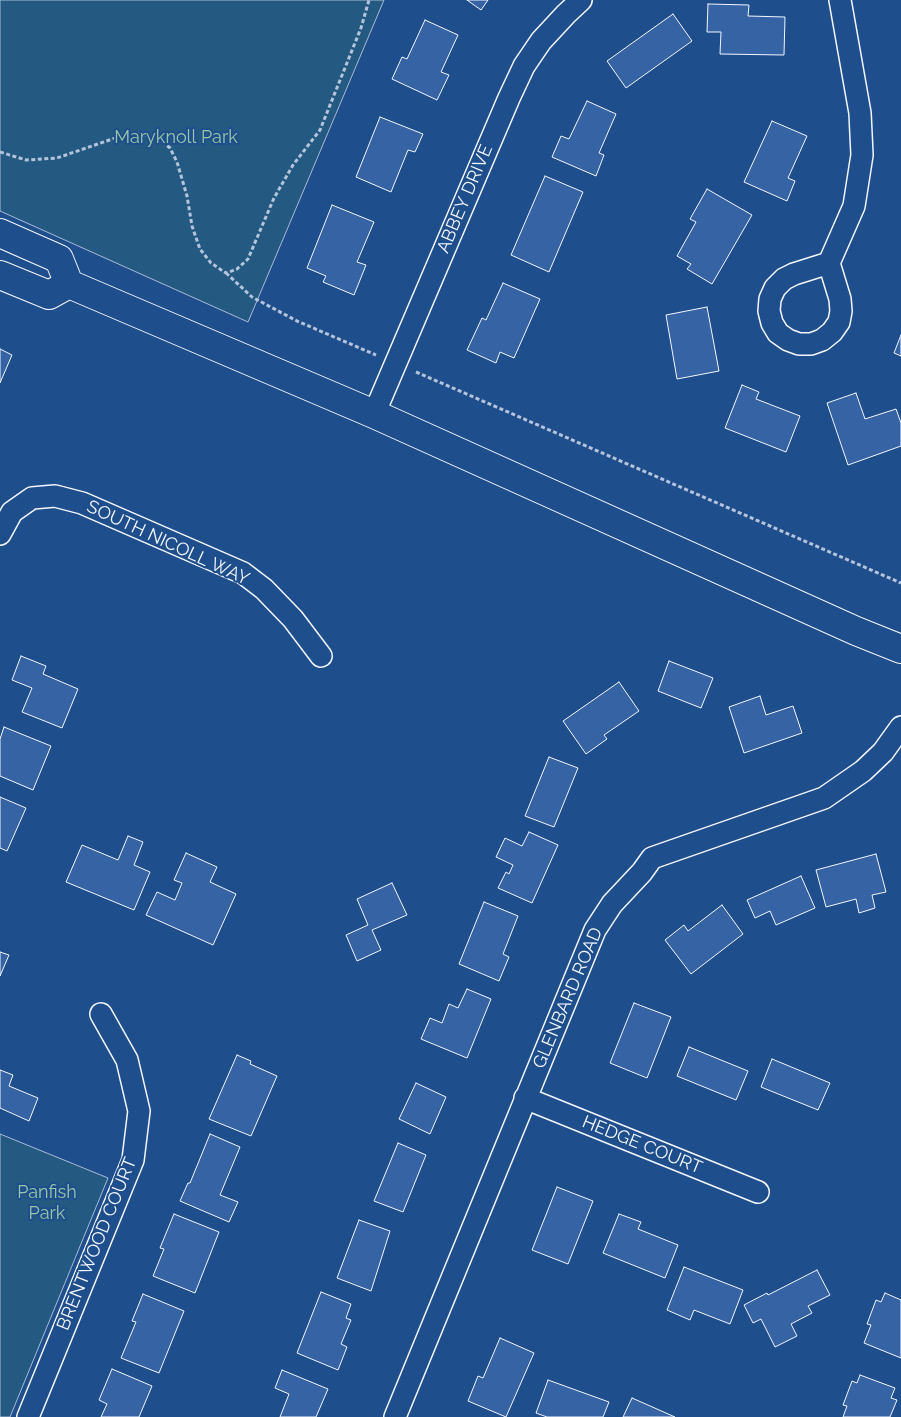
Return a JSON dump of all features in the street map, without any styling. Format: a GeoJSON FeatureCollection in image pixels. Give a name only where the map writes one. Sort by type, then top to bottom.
{"type":"FeatureCollection","features":[{"type":"Feature","properties":{"kind":"main road"},"geometry":{"type":"LineString","coordinates":[[0,233],[59,259],[69,284],[374,414],[856,631],[899,647]]}},
{"type":"Feature","properties":{"kind":"main road"},"geometry":{"type":"LineString","coordinates":[[0,275],[49,295],[69,284]]}},
{"type":"Feature","properties":{"kind":"street","name":"ABBEY DRIVE"},"geometry":{"type":"LineString","coordinates":[[374,414],[524,66],[541,41],[581,0]]}},
{"type":"Feature","properties":{"kind":"street"},"geometry":{"type":"LineString","coordinates":[[829,263],[854,206],[862,155],[860,113],[840,0]]}},
{"type":"Feature","properties":{"kind":"street","name":"SOUTH NICOLL WAY"},"geometry":{"type":"LineString","coordinates":[[0,534],[12,512],[32,498],[55,496],[82,503],[243,574],[264,589],[292,619],[321,656]]}},
{"type":"Feature","properties":{"kind":"street","name":"GLENBARD ROAD"},"geometry":{"type":"LineString","coordinates":[[395,1417],[595,930],[612,904],[642,872],[652,858],[824,798],[863,772],[883,752],[901,727]]}},
{"type":"Feature","properties":{"kind":"street","name":"BRENTWOOD COURT"},"geometry":{"type":"LineString","coordinates":[[28,1417],[133,1160],[139,1111],[127,1060],[102,1014]]}},
{"type":"Feature","properties":{"kind":"street","name":"HEDGE COURT"},"geometry":{"type":"LineString","coordinates":[[526,1098],[758,1192]]}},
{"type":"Feature","properties":{"kind":"path"},"geometry":{"type":"LineString","coordinates":[[226,273],[237,269],[248,259],[274,198],[294,165],[320,130],[361,28],[369,0]]}},
{"type":"Feature","properties":{"kind":"path"},"geometry":{"type":"LineString","coordinates":[[0,152],[26,160],[57,158],[124,135],[141,134],[159,139],[170,148],[177,162],[187,196],[192,226],[200,250],[211,263],[226,273],[252,297],[297,321],[901,583]]}},
{"type":"Feature","properties":{"kind":"green space","name":"Maryknoll Park"},"geometry":{"type":"Polygon","coordinates":[[[0,0],[384,0],[248,322],[0,211],[0,0]]]}},
{"type":"Feature","properties":{"kind":"green space","name":"Panfish Park"},"geometry":{"type":"Polygon","coordinates":[[[0,1134],[108,1178],[10,1417],[0,1417],[0,1134]]]}},
{"type":"Feature","properties":{"kind":"building"},"geometry":{"type":"Polygon","coordinates":[[[467,0],[488,0],[481,10],[467,0]]]}},
{"type":"Feature","properties":{"kind":"building"},"geometry":{"type":"Polygon","coordinates":[[[708,4],[749,5],[748,16],[785,17],[784,55],[720,54],[721,32],[707,32],[708,4]]]}},
{"type":"Feature","properties":{"kind":"building"},"geometry":{"type":"Polygon","coordinates":[[[673,14],[692,41],[626,88],[607,61],[673,14]]]}},
{"type":"Feature","properties":{"kind":"building"},"geometry":{"type":"Polygon","coordinates":[[[425,20],[458,35],[441,72],[449,75],[437,100],[392,79],[402,57],[407,59],[425,20]]]}},
{"type":"Feature","properties":{"kind":"building"},"geometry":{"type":"Polygon","coordinates":[[[587,101],[616,114],[599,153],[604,155],[596,176],[552,157],[561,136],[569,139],[587,101]]]}},
{"type":"Feature","properties":{"kind":"building"},"geometry":{"type":"Polygon","coordinates":[[[380,117],[423,134],[415,152],[408,150],[391,192],[356,177],[380,117]]]}},
{"type":"Feature","properties":{"kind":"building"},"geometry":{"type":"Polygon","coordinates":[[[772,121],[807,136],[788,178],[795,181],[787,201],[744,182],[772,121]]]}},
{"type":"Feature","properties":{"kind":"building"},"geometry":{"type":"Polygon","coordinates":[[[545,176],[583,192],[549,272],[511,255],[545,176]]]}},
{"type":"Feature","properties":{"kind":"building"},"geometry":{"type":"Polygon","coordinates":[[[707,189],[752,215],[712,284],[687,269],[691,264],[677,256],[696,222],[690,219],[707,189]]]}},
{"type":"Feature","properties":{"kind":"building"},"geometry":{"type":"Polygon","coordinates":[[[332,205],[374,222],[357,262],[366,265],[354,295],[323,282],[326,276],[307,268],[332,205]]]}},
{"type":"Feature","properties":{"kind":"building"},"geometry":{"type":"Polygon","coordinates":[[[503,283],[540,299],[514,358],[500,352],[496,363],[467,350],[482,318],[486,320],[503,283]]]}},
{"type":"Feature","properties":{"kind":"building"},"geometry":{"type":"Polygon","coordinates":[[[707,307],[719,371],[677,379],[666,315],[707,307]]]}},
{"type":"Feature","properties":{"kind":"building"},"geometry":{"type":"Polygon","coordinates":[[[901,335],[901,356],[894,353],[901,335]]]}},
{"type":"Feature","properties":{"kind":"building"},"geometry":{"type":"Polygon","coordinates":[[[0,349],[12,355],[0,383],[0,349]]]}},
{"type":"Feature","properties":{"kind":"building"},"geometry":{"type":"Polygon","coordinates":[[[742,385],[759,392],[756,399],[800,416],[786,452],[725,428],[742,385]]]}},
{"type":"Feature","properties":{"kind":"building"},"geometry":{"type":"Polygon","coordinates":[[[856,393],[865,419],[896,409],[901,423],[901,446],[848,465],[827,403],[856,393]]]}},
{"type":"Feature","properties":{"kind":"building"},"geometry":{"type":"Polygon","coordinates":[[[21,656],[46,666],[43,674],[78,689],[62,728],[22,712],[32,688],[12,680],[21,656]]]}},
{"type":"Feature","properties":{"kind":"building"},"geometry":{"type":"Polygon","coordinates":[[[669,661],[713,678],[701,708],[658,691],[669,661]]]}},
{"type":"Feature","properties":{"kind":"building"},"geometry":{"type":"Polygon","coordinates":[[[619,682],[639,711],[604,735],[607,739],[586,754],[563,721],[619,682]]]}},
{"type":"Feature","properties":{"kind":"building"},"geometry":{"type":"Polygon","coordinates":[[[760,696],[766,715],[793,706],[802,733],[744,753],[729,707],[760,696]]]}},
{"type":"Feature","properties":{"kind":"building"},"geometry":{"type":"Polygon","coordinates":[[[4,727],[51,746],[33,790],[0,776],[0,739],[4,727]]]}},
{"type":"Feature","properties":{"kind":"building"},"geometry":{"type":"Polygon","coordinates":[[[549,757],[578,768],[554,827],[525,816],[549,757]]]}},
{"type":"Feature","properties":{"kind":"building"},"geometry":{"type":"Polygon","coordinates":[[[0,797],[26,808],[7,851],[0,848],[0,797]]]}},
{"type":"Feature","properties":{"kind":"building"},"geometry":{"type":"Polygon","coordinates":[[[529,832],[558,845],[532,903],[498,888],[506,872],[509,874],[513,865],[496,857],[505,838],[522,846],[529,832]]]}},
{"type":"Feature","properties":{"kind":"building"},"geometry":{"type":"Polygon","coordinates":[[[128,836],[143,842],[134,865],[150,872],[134,910],[66,882],[82,845],[118,860],[128,836]]]}},
{"type":"Feature","properties":{"kind":"building"},"geometry":{"type":"Polygon","coordinates":[[[186,853],[217,867],[210,882],[236,894],[213,945],[146,915],[157,892],[175,900],[182,883],[174,880],[186,853]]]}},
{"type":"Feature","properties":{"kind":"building"},"geometry":{"type":"Polygon","coordinates":[[[876,854],[886,892],[872,895],[875,908],[859,913],[856,899],[826,907],[816,870],[876,854]]]}},
{"type":"Feature","properties":{"kind":"building"},"geometry":{"type":"Polygon","coordinates":[[[801,876],[815,908],[776,925],[770,911],[755,918],[747,900],[801,876]]]}},
{"type":"Feature","properties":{"kind":"building"},"geometry":{"type":"Polygon","coordinates":[[[392,883],[407,915],[372,930],[381,950],[357,961],[346,935],[368,925],[357,899],[392,883]]]}},
{"type":"Feature","properties":{"kind":"building"},"geometry":{"type":"Polygon","coordinates":[[[484,902],[518,916],[503,954],[509,957],[499,981],[459,964],[484,902]]]}},
{"type":"Feature","properties":{"kind":"building"},"geometry":{"type":"Polygon","coordinates":[[[722,905],[743,934],[691,974],[665,940],[684,925],[688,931],[722,905]]]}},
{"type":"Feature","properties":{"kind":"building"},"geometry":{"type":"Polygon","coordinates":[[[0,952],[9,955],[0,976],[0,952]]]}},
{"type":"Feature","properties":{"kind":"building"},"geometry":{"type":"Polygon","coordinates":[[[467,989],[491,999],[467,1058],[421,1039],[430,1018],[442,1023],[449,1004],[458,1008],[467,989]]]}},
{"type":"Feature","properties":{"kind":"building"},"geometry":{"type":"Polygon","coordinates":[[[634,1003],[671,1017],[647,1078],[610,1063],[634,1003]]]}},
{"type":"Feature","properties":{"kind":"building"},"geometry":{"type":"Polygon","coordinates":[[[689,1047],[748,1071],[736,1100],[677,1076],[689,1047]]]}},
{"type":"Feature","properties":{"kind":"building"},"geometry":{"type":"Polygon","coordinates":[[[237,1055],[251,1061],[250,1064],[277,1076],[251,1136],[209,1119],[237,1055]]]}},
{"type":"Feature","properties":{"kind":"building"},"geometry":{"type":"Polygon","coordinates":[[[772,1059],[830,1083],[818,1110],[761,1087],[772,1059]]]}},
{"type":"Feature","properties":{"kind":"building"},"geometry":{"type":"Polygon","coordinates":[[[0,1070],[13,1075],[9,1086],[38,1098],[29,1121],[0,1108],[0,1070]]]}},
{"type":"Feature","properties":{"kind":"building"},"geometry":{"type":"Polygon","coordinates":[[[416,1083],[446,1097],[430,1134],[399,1119],[416,1083]]]}},
{"type":"Feature","properties":{"kind":"building"},"geometry":{"type":"Polygon","coordinates":[[[210,1134],[240,1147],[220,1195],[238,1202],[229,1222],[180,1201],[188,1183],[190,1183],[210,1134]]]}},
{"type":"Feature","properties":{"kind":"building"},"geometry":{"type":"Polygon","coordinates":[[[398,1143],[426,1155],[403,1212],[374,1201],[398,1143]]]}},
{"type":"Feature","properties":{"kind":"building"},"geometry":{"type":"Polygon","coordinates":[[[557,1187],[593,1201],[568,1264],[532,1250],[557,1187]]]}},
{"type":"Feature","properties":{"kind":"building"},"geometry":{"type":"Polygon","coordinates":[[[174,1214],[219,1232],[195,1293],[153,1276],[164,1249],[160,1248],[174,1214]]]}},
{"type":"Feature","properties":{"kind":"building"},"geometry":{"type":"Polygon","coordinates":[[[619,1214],[641,1222],[638,1229],[678,1245],[665,1278],[603,1253],[619,1214]]]}},
{"type":"Feature","properties":{"kind":"building"},"geometry":{"type":"Polygon","coordinates":[[[359,1220],[390,1231],[371,1291],[337,1278],[359,1220]]]}},
{"type":"Feature","properties":{"kind":"building"},"geometry":{"type":"Polygon","coordinates":[[[684,1267],[743,1290],[730,1324],[694,1310],[690,1320],[667,1310],[684,1267]]]}},
{"type":"Feature","properties":{"kind":"building"},"geometry":{"type":"Polygon","coordinates":[[[817,1270],[830,1295],[808,1306],[812,1313],[791,1324],[797,1336],[775,1347],[761,1319],[753,1323],[744,1305],[817,1270]]]}},
{"type":"Feature","properties":{"kind":"building"},"geometry":{"type":"Polygon","coordinates":[[[321,1292],[351,1304],[346,1318],[351,1320],[341,1344],[347,1347],[338,1370],[297,1353],[321,1292]]]}},
{"type":"Feature","properties":{"kind":"building"},"geometry":{"type":"Polygon","coordinates":[[[885,1293],[901,1300],[901,1358],[864,1343],[871,1325],[867,1324],[876,1300],[881,1302],[885,1293]]]}},
{"type":"Feature","properties":{"kind":"building"},"geometry":{"type":"Polygon","coordinates":[[[143,1294],[184,1311],[159,1373],[121,1358],[136,1322],[132,1321],[143,1294]]]}},
{"type":"Feature","properties":{"kind":"building"},"geometry":{"type":"Polygon","coordinates":[[[500,1338],[534,1353],[506,1417],[468,1401],[478,1376],[483,1378],[500,1338]]]}},
{"type":"Feature","properties":{"kind":"building"},"geometry":{"type":"Polygon","coordinates":[[[112,1369],[152,1386],[139,1417],[101,1417],[107,1404],[99,1400],[112,1369]]]}},
{"type":"Feature","properties":{"kind":"building"},"geometry":{"type":"Polygon","coordinates":[[[282,1370],[328,1389],[316,1417],[280,1417],[289,1394],[275,1388],[282,1370]]]}},
{"type":"Feature","properties":{"kind":"building"},"geometry":{"type":"Polygon","coordinates":[[[860,1375],[895,1388],[891,1398],[897,1400],[890,1417],[843,1417],[847,1406],[843,1405],[852,1381],[857,1383],[860,1375]]]}},
{"type":"Feature","properties":{"kind":"building"},"geometry":{"type":"Polygon","coordinates":[[[548,1380],[609,1402],[603,1417],[547,1417],[536,1413],[548,1380]]]}},
{"type":"Feature","properties":{"kind":"building"},"geometry":{"type":"Polygon","coordinates":[[[632,1398],[675,1417],[623,1417],[632,1398]]]}}]}
